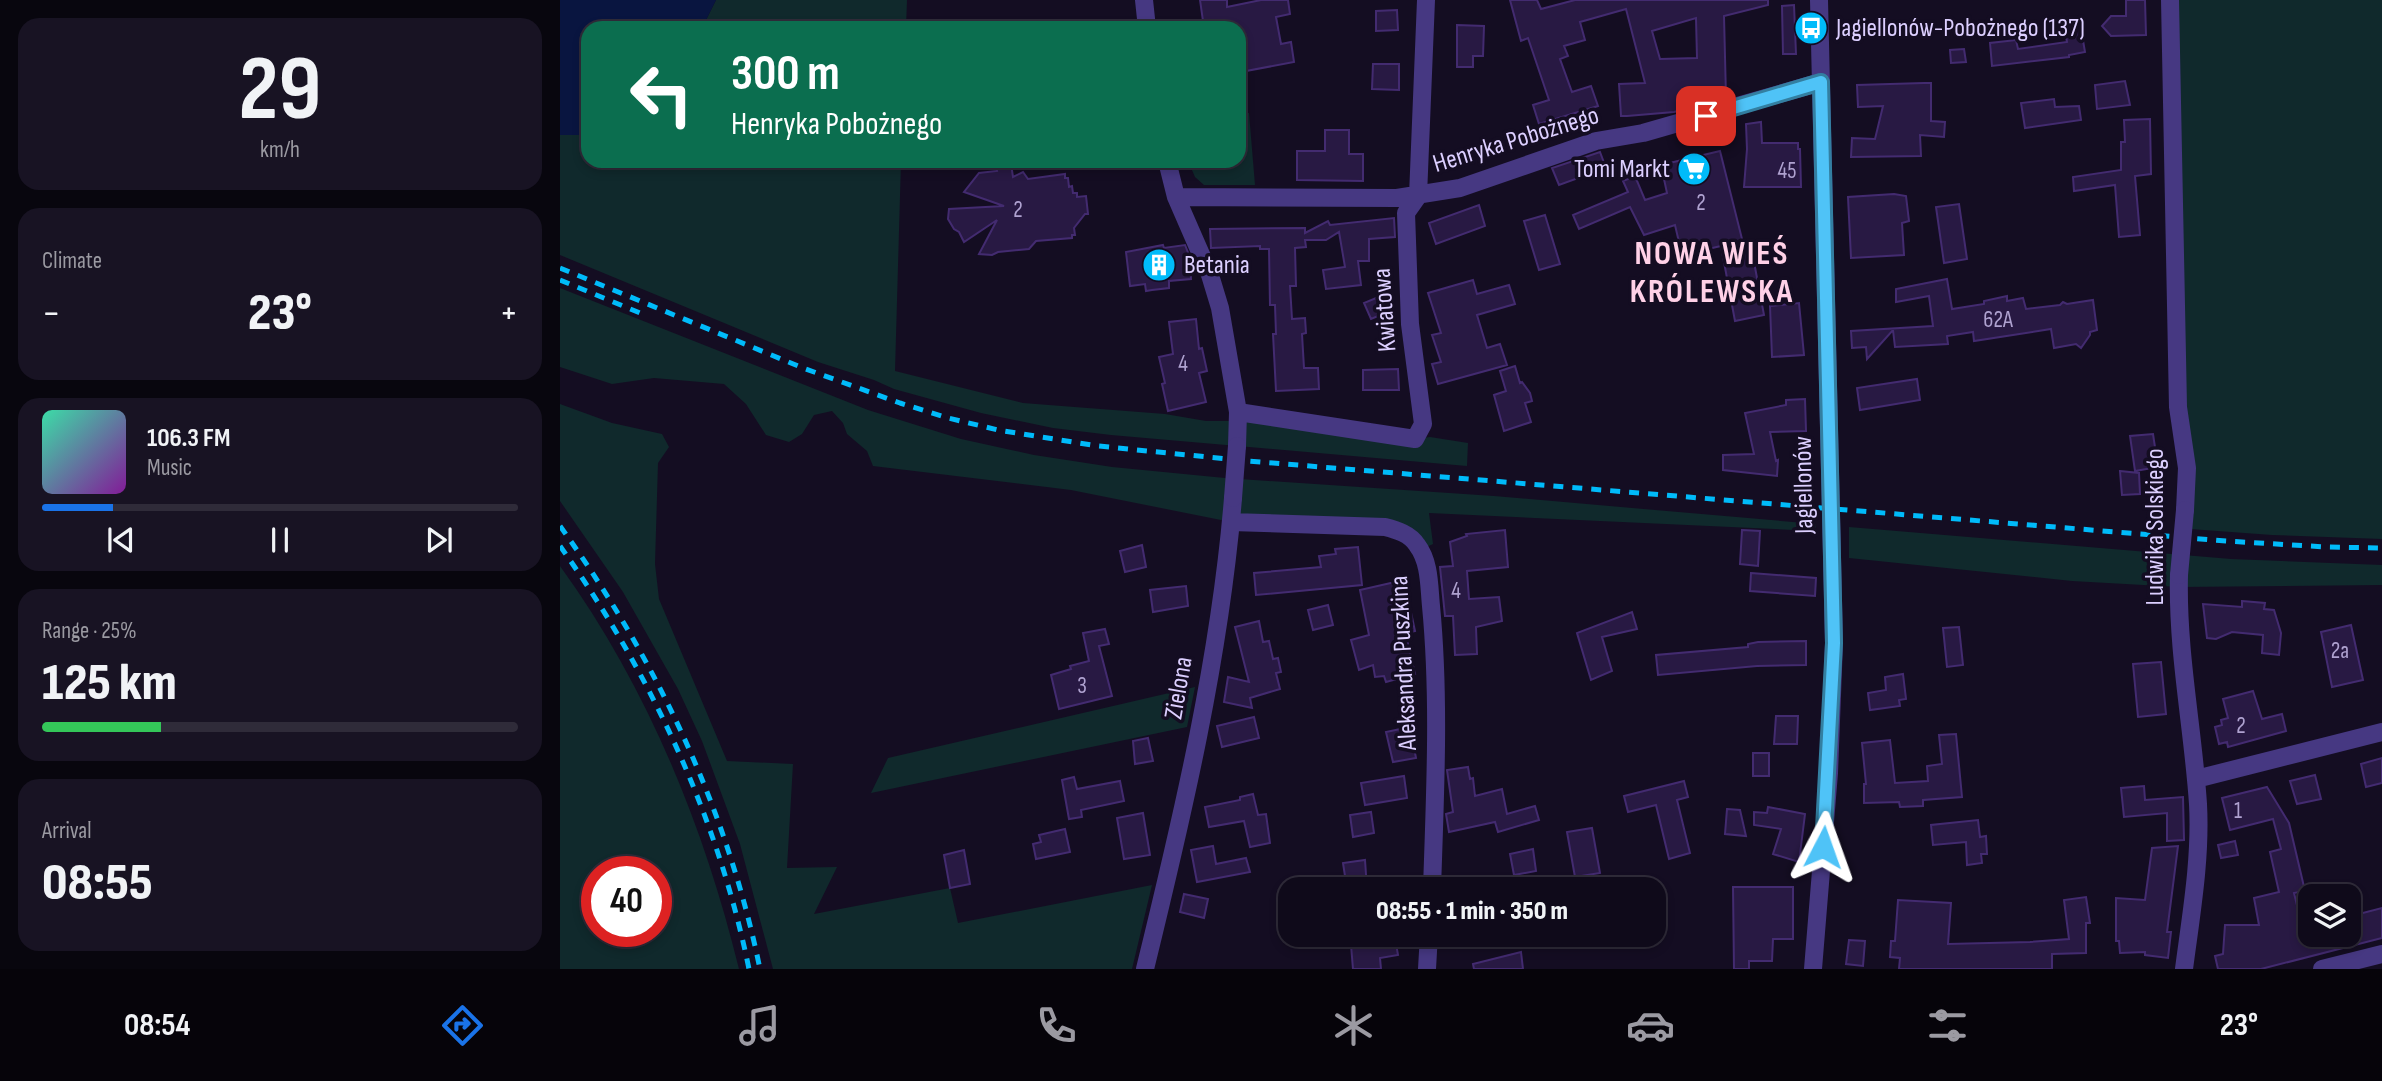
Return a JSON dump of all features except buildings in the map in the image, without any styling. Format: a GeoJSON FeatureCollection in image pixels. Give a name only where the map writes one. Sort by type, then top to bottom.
{"type":"FeatureCollection","features":[{"type":"Feature","properties":{"kind":"street"},"geometry":{"type":"LineString","coordinates":[[1144,0],[1146,21]]}},
{"type":"Feature","properties":{"kind":"street","name":"Kwiatowa"},"geometry":{"type":"LineString","coordinates":[[1238,412],[1415,439],[1423,424],[1410,324],[1406,213],[1418,196],[1426,0]]}},
{"type":"Feature","properties":{"kind":"street","name":"Jagiellonów"},"geometry":{"type":"LineString","coordinates":[[1813,969],[1829,773],[1834,643],[1819,0]]}},
{"type":"Feature","properties":{"kind":"street","name":"Ludwika Solskiego"},"geometry":{"type":"LineString","coordinates":[[2170,0],[2178,407],[2187,468],[2179,575],[2185,677],[2198,807],[2197,860],[2184,969]]}},
{"type":"Feature","properties":{"kind":"street","name":"Henryka Pobożnego"},"geometry":{"type":"LineString","coordinates":[[1176,197],[1418,196],[1460,188],[1596,141],[1643,133],[1821,82]]}},
{"type":"Feature","properties":{"kind":"street","name":"Zielona"},"geometry":{"type":"LineString","coordinates":[[1145,969],[1191,768],[1213,649],[1231,522],[1237,446],[1238,412],[1220,308],[1210,275],[1176,197],[1169,168]]}},
{"type":"Feature","properties":{"kind":"street","name":"Aleksandra Puszkina"},"geometry":{"type":"LineString","coordinates":[[1231,522],[1385,527],[1398,530],[1417,544],[1427,566],[1435,668],[1432,877]]}},
{"type":"Feature","properties":{"kind":"street"},"geometry":{"type":"LineString","coordinates":[[2196,779],[2382,732]]}},
{"type":"Feature","properties":{"kind":"street"},"geometry":{"type":"LineString","coordinates":[[1427,969],[1428,947]]}},
{"type":"Feature","properties":{"kind":"street"},"geometry":{"type":"LineString","coordinates":[[2322,969],[2382,954]]}},
{"type":"Feature","properties":{"kind":"green space"},"geometry":{"type":"Polygon","coordinates":[[[716,0],[907,0],[906,21],[706,21],[716,0]]]}},
{"type":"Feature","properties":{"kind":"green space"},"geometry":{"type":"Polygon","coordinates":[[[2170,0],[2382,0],[2382,539],[2190,529],[2170,0]]]}},
{"type":"Feature","properties":{"kind":"green space"},"geometry":{"type":"Polygon","coordinates":[[[1246,113],[1249,113],[1255,185],[1204,185],[1195,177],[1191,168],[1246,168],[1246,113]]]}},
{"type":"Feature","properties":{"kind":"green space"},"geometry":{"type":"Polygon","coordinates":[[[560,135],[581,135],[581,168],[901,168],[895,371],[1023,403],[1415,439],[1430,437],[1468,443],[1467,466],[1111,435],[1053,428],[981,413],[894,389],[818,362],[560,255],[560,135]]]}},
{"type":"Feature","properties":{"kind":"green space"},"geometry":{"type":"Polygon","coordinates":[[[560,288],[868,410],[961,439],[1034,455],[1112,467],[1225,478],[1494,496],[1816,524],[1816,531],[1429,513],[1433,544],[1420,550],[1409,537],[1231,522],[1071,490],[873,466],[867,451],[847,434],[843,423],[832,411],[814,415],[802,434],[789,442],[766,435],[746,404],[724,384],[654,378],[612,384],[560,367],[560,288]]]}},
{"type":"Feature","properties":{"kind":"green space"},"geometry":{"type":"Polygon","coordinates":[[[560,404],[612,423],[662,434],[669,447],[658,463],[655,564],[659,599],[727,761],[793,764],[787,868],[837,867],[814,914],[950,888],[958,923],[1152,885],[1132,969],[773,969],[740,844],[702,741],[678,689],[623,592],[560,501],[560,404]]]}},
{"type":"Feature","properties":{"kind":"green space"},"geometry":{"type":"Polygon","coordinates":[[[1849,527],[2231,559],[2382,565],[2382,585],[2179,587],[2072,581],[1849,558],[1849,527]]]}},
{"type":"Feature","properties":{"kind":"green space"},"geometry":{"type":"Polygon","coordinates":[[[560,566],[620,659],[669,759],[708,863],[739,969],[560,969],[560,566]]]}},
{"type":"Feature","properties":{"kind":"green space"},"geometry":{"type":"Polygon","coordinates":[[[1195,687],[1187,727],[871,793],[888,758],[1195,687]]]}},
{"type":"Feature","properties":{"kind":"water"},"geometry":{"type":"Polygon","coordinates":[[[560,0],[716,0],[706,21],[581,21],[581,135],[560,135],[560,0]]]}},
{"type":"Feature","properties":{"kind":"railway"},"geometry":{"type":"LineString","coordinates":[[560,268],[803,368],[900,403],[998,430],[1098,446],[1248,461],[2226,541],[2382,548]]}},
{"type":"Feature","properties":{"kind":"railway"},"geometry":{"type":"LineString","coordinates":[[560,280],[645,315]]}},
{"type":"Feature","properties":{"kind":"railway"},"geometry":{"type":"LineString","coordinates":[[560,526],[627,629],[684,737],[708,793],[728,851],[746,909],[760,969]]}},
{"type":"Feature","properties":{"kind":"railway"},"geometry":{"type":"LineString","coordinates":[[560,546],[623,644],[677,748],[719,856],[749,969]]}},
{"type":"Feature","properties":{"kind":"place","name":"Jagiellonów-Pobożnego (137)"},"geometry":{"type":"Point","coordinates":[1811,28]}},
{"type":"Feature","properties":{"kind":"place","name":"Tomi Markt"},"geometry":{"type":"Point","coordinates":[1694,169]}},
{"type":"Feature","properties":{"kind":"place","name":"Betania"},"geometry":{"type":"Point","coordinates":[1159,265]}},
{"type":"Feature","properties":{"kind":"district","name":"NOWA WIEŚ KRÓLEWSKA"},"geometry":{"type":"Point","coordinates":[1712,273]}},
{"type":"Feature","properties":{"kind":"route"},"geometry":{"type":"LineString","coordinates":[[1706,116],[1821,82],[1834,643],[1823,847]]}}]}
